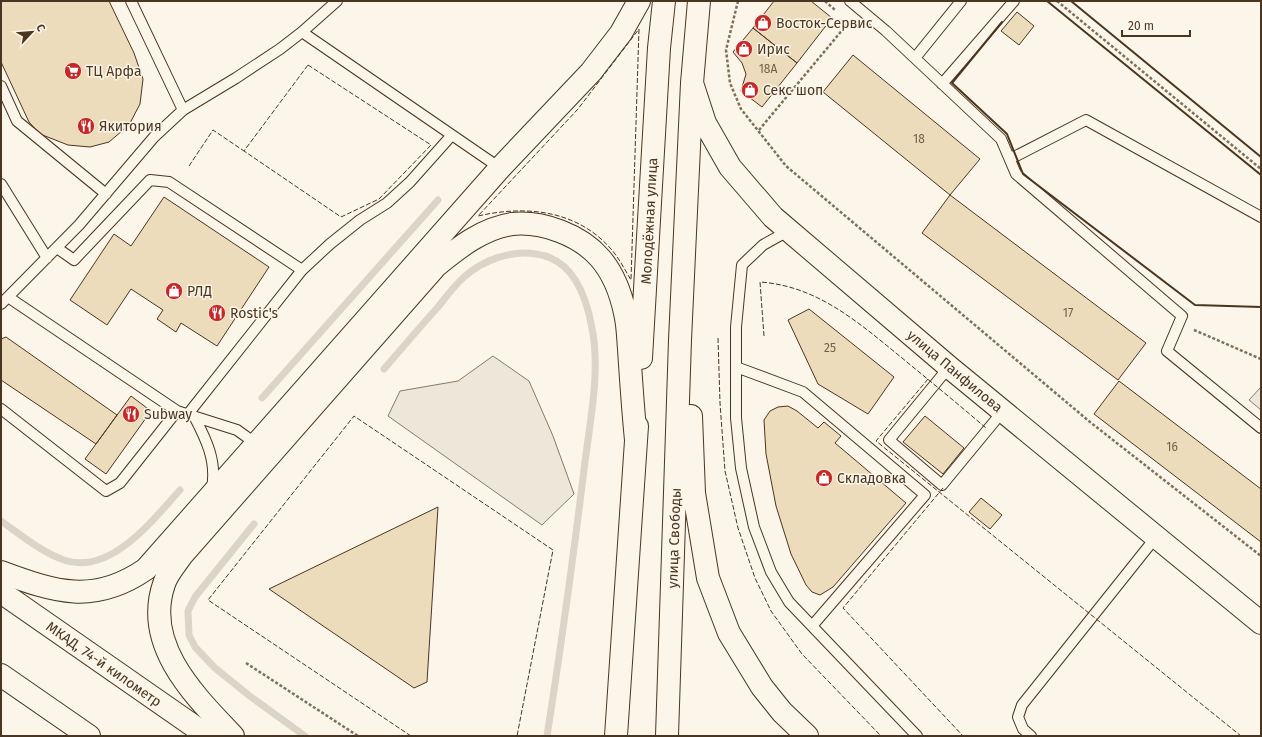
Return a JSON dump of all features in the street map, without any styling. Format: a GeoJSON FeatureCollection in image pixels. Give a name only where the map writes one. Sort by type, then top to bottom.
{"type":"FeatureCollection","features":[{"type":"Feature","properties":{"kind":"main road"},"geometry":{"type":"LineString","coordinates":[[233,736],[210,712],[173,664],[161,636],[158,612],[164,583],[182,556],[264,450],[500,168],[591,72],[621,33],[639,1]]}},
{"type":"Feature","properties":{"kind":"main road","name":"Молодёжная улица"},"geometry":{"type":"LineString","coordinates":[[636,440],[659,48],[664,1]]}},
{"type":"Feature","properties":{"kind":"main road"},"geometry":{"type":"LineString","coordinates":[[699,1],[692,83],[680,340],[691,403],[694,493],[708,578],[730,633],[762,687],[782,712],[807,736]]}},
{"type":"Feature","properties":{"kind":"main road","name":"улица Панфилова"},"geometry":{"type":"LineString","coordinates":[[692,83],[705,123],[730,167],[773,217],[949,367],[1261,623]]}},
{"type":"Feature","properties":{"kind":"main road"},"geometry":{"type":"LineString","coordinates":[[1,572],[44,588],[82,592],[107,589],[129,580],[146,568],[210,497],[264,450],[436,266],[463,244],[488,232],[512,224],[538,225],[557,230],[579,241],[600,258],[613,277],[626,313],[636,440],[616,736]]}},
{"type":"Feature","properties":{"kind":"main road","name":"улица Свободы"},"geometry":{"type":"LineString","coordinates":[[667,736],[680,340]]}},
{"type":"Feature","properties":{"kind":"main road","name":"МКАД, 74-й километр"},"geometry":{"type":"LineString","coordinates":[[1,592],[208,736]]}},
{"type":"Feature","properties":{"kind":"main road"},"geometry":{"type":"LineString","coordinates":[[1,676],[89,736]]}},
{"type":"Feature","properties":{"kind":"lane"},"geometry":{"type":"LineString","coordinates":[[131,1],[183,110]]}},
{"type":"Feature","properties":{"kind":"lane"},"geometry":{"type":"LineString","coordinates":[[264,450],[237,430],[177,411],[5,301],[57,248],[106,194],[154,137],[183,110],[236,78],[302,32],[336,1]]}},
{"type":"Feature","properties":{"kind":"lane"},"geometry":{"type":"LineString","coordinates":[[850,1],[915,58],[1001,139],[1016,174],[1182,316],[1167,351],[1261,428]]}},
{"type":"Feature","properties":{"kind":"lane"},"geometry":{"type":"LineString","coordinates":[[915,58],[961,1]]}},
{"type":"Feature","properties":{"kind":"lane"},"geometry":{"type":"LineString","coordinates":[[942,84],[1014,1]]}},
{"type":"Feature","properties":{"kind":"lane"},"geometry":{"type":"LineString","coordinates":[[302,32],[451,136],[500,168]]}},
{"type":"Feature","properties":{"kind":"lane"},"geometry":{"type":"LineString","coordinates":[[1,86],[17,121],[106,194]]}},
{"type":"Feature","properties":{"kind":"lane"},"geometry":{"type":"LineString","coordinates":[[1009,157],[1016,156],[1086,120],[1261,217]]}},
{"type":"Feature","properties":{"kind":"lane"},"geometry":{"type":"LineString","coordinates":[[191,415],[302,270],[330,244],[360,220],[387,203],[410,182],[451,136]]}},
{"type":"Feature","properties":{"kind":"lane"},"geometry":{"type":"LineString","coordinates":[[57,248],[74,260],[150,180],[169,182],[302,270]]}},
{"type":"Feature","properties":{"kind":"lane"},"geometry":{"type":"LineString","coordinates":[[1,184],[47,258]]}},
{"type":"Feature","properties":{"kind":"lane"},"geometry":{"type":"LineString","coordinates":[[788,231],[762,245],[742,265],[736,327],[736,418],[741,468],[754,527],[771,572],[789,602],[917,736]]}},
{"type":"Feature","properties":{"kind":"lane"},"geometry":{"type":"LineString","coordinates":[[736,367],[803,392],[925,495],[812,626]]}},
{"type":"Feature","properties":{"kind":"lane"},"geometry":{"type":"LineString","coordinates":[[949,367],[889,440],[942,485],[1003,411]]}},
{"type":"Feature","properties":{"kind":"lane"},"geometry":{"type":"LineString","coordinates":[[1,409],[106,491],[120,483],[177,411]]}},
{"type":"Feature","properties":{"kind":"lane"},"geometry":{"type":"LineString","coordinates":[[191,415],[208,441],[214,478],[210,497]]}},
{"type":"Feature","properties":{"kind":"lane"},"geometry":{"type":"LineString","coordinates":[[1031,736],[1023,729],[1018,716],[1022,705],[1156,537]]}},
{"type":"Feature","properties":{"kind":"path"},"geometry":{"type":"LineString","coordinates":[[738,1],[726,50],[730,83],[741,109],[786,166],[1090,422],[1261,556]]}},
{"type":"Feature","properties":{"kind":"path"},"geometry":{"type":"LineString","coordinates":[[825,1],[837,11]]}},
{"type":"Feature","properties":{"kind":"path"},"geometry":{"type":"LineString","coordinates":[[1057,1],[1261,169]]}},
{"type":"Feature","properties":{"kind":"path"},"geometry":{"type":"LineString","coordinates":[[759,130],[849,21],[843,16]]}},
{"type":"Feature","properties":{"kind":"path"},"geometry":{"type":"LineString","coordinates":[[1177,329],[1197,330],[1261,359]]}},
{"type":"Feature","properties":{"kind":"path"},"geometry":{"type":"LineString","coordinates":[[246,663],[358,736]]}},
{"type":"Feature","properties":{"kind":"shaded area"},"geometry":{"type":"Polygon","coordinates":[[[493,356],[529,381],[553,436],[574,494],[542,525],[388,416],[400,391],[458,381],[493,356]]]}},
{"type":"Feature","properties":{"kind":"shaded area"},"geometry":{"type":"Polygon","coordinates":[[[1261,387],[1261,410],[1249,400],[1261,387]]]}},
{"type":"Feature","properties":{"kind":"building","name":"ТЦ Арфа"},"geometry":{"type":"Polygon","coordinates":[[[1,1],[109,1],[134,53],[143,79],[140,104],[129,125],[109,142],[90,147],[68,145],[40,134],[29,122],[1,62],[1,1]]]}},
{"type":"Feature","properties":{"kind":"building"},"geometry":{"type":"Polygon","coordinates":[[[774,1],[811,1],[832,18],[797,63],[753,28],[774,1]]]}},
{"type":"Feature","properties":{"kind":"building"},"geometry":{"type":"Polygon","coordinates":[[[1017,12],[1034,26],[1019,45],[1001,31],[1017,12]]]}},
{"type":"Feature","properties":{"kind":"building"},"geometry":{"type":"Polygon","coordinates":[[[753,28],[797,63],[762,107],[741,91],[746,74],[742,63],[733,52],[753,28]]]}},
{"type":"Feature","properties":{"kind":"building"},"geometry":{"type":"Polygon","coordinates":[[[853,55],[980,159],[950,195],[823,92],[853,55]]]}},
{"type":"Feature","properties":{"kind":"building"},"geometry":{"type":"Polygon","coordinates":[[[950,195],[1146,343],[1118,380],[922,233],[950,195]]]}},
{"type":"Feature","properties":{"kind":"building"},"geometry":{"type":"Polygon","coordinates":[[[164,197],[269,267],[217,346],[181,323],[176,332],[157,319],[163,310],[131,289],[107,325],[70,300],[114,234],[131,246],[164,197]]]}},
{"type":"Feature","properties":{"kind":"building"},"geometry":{"type":"Polygon","coordinates":[[[809,309],[894,377],[868,414],[818,384],[788,320],[809,309]]]}},
{"type":"Feature","properties":{"kind":"building"},"geometry":{"type":"Polygon","coordinates":[[[6,337],[117,415],[96,444],[1,380],[1,339],[6,337]]]}},
{"type":"Feature","properties":{"kind":"building"},"geometry":{"type":"Polygon","coordinates":[[[1119,381],[1261,489],[1261,542],[1094,414],[1119,381]]]}},
{"type":"Feature","properties":{"kind":"building"},"geometry":{"type":"Polygon","coordinates":[[[131,396],[151,411],[106,474],[85,459],[131,396]]]}},
{"type":"Feature","properties":{"kind":"building","name":"Складовка"},"geometry":{"type":"Polygon","coordinates":[[[788,406],[797,411],[818,428],[824,422],[841,436],[835,443],[906,503],[833,587],[820,595],[812,592],[806,585],[791,554],[776,506],[766,454],[764,420],[770,411],[778,407],[788,406]]]}},
{"type":"Feature","properties":{"kind":"building"},"geometry":{"type":"Polygon","coordinates":[[[925,416],[964,448],[943,474],[903,442],[925,416]]]}},
{"type":"Feature","properties":{"kind":"building"},"geometry":{"type":"Polygon","coordinates":[[[981,498],[1002,515],[990,529],[969,512],[981,498]]]}},
{"type":"Feature","properties":{"kind":"building"},"geometry":{"type":"Polygon","coordinates":[[[438,507],[427,682],[414,688],[269,589],[438,507]]]}},
{"type":"Feature","properties":{"kind":"waterway"},"geometry":{"type":"LineString","coordinates":[[262,398],[438,200]]}},
{"type":"Feature","properties":{"kind":"waterway"},"geometry":{"type":"LineString","coordinates":[[384,369],[460,280],[489,261],[507,255],[527,253],[549,257],[560,263],[568,271],[576,280],[581,291],[586,303],[592,328],[595,381],[571,570],[547,736]]}},
{"type":"Feature","properties":{"kind":"waterway"},"geometry":{"type":"LineString","coordinates":[[1,521],[31,543],[56,557],[81,563],[98,560],[114,553],[129,542],[144,530],[180,490]]}},
{"type":"Feature","properties":{"kind":"waterway"},"geometry":{"type":"LineString","coordinates":[[254,524],[195,597],[188,611],[189,635],[195,647],[215,668],[251,697],[305,736]]}},
{"type":"Feature","properties":{"kind":"fence"},"geometry":{"type":"LineString","coordinates":[[639,29],[631,280],[611,249],[583,226],[567,219],[532,211],[514,211],[478,216],[578,109],[639,29]]}},
{"type":"Feature","properties":{"kind":"fence"},"geometry":{"type":"LineString","coordinates":[[308,65],[431,145],[379,199],[341,217],[244,151],[308,65]]}},
{"type":"Feature","properties":{"kind":"fence"},"geometry":{"type":"LineString","coordinates":[[189,166],[213,130],[244,151]]}},
{"type":"Feature","properties":{"kind":"fence"},"geometry":{"type":"LineString","coordinates":[[764,336],[760,282],[781,285],[801,291],[837,308],[870,332],[986,428]]}},
{"type":"Feature","properties":{"kind":"fence"},"geometry":{"type":"LineString","coordinates":[[718,338],[720,403],[725,471],[738,528],[755,578],[771,611],[802,654],[881,736]]}},
{"type":"Feature","properties":{"kind":"fence"},"geometry":{"type":"LineString","coordinates":[[928,379],[876,441],[1241,736]]}},
{"type":"Feature","properties":{"kind":"fence"},"geometry":{"type":"LineString","coordinates":[[411,736],[208,600],[354,416],[553,550],[517,736]]}},
{"type":"Feature","properties":{"kind":"fence"},"geometry":{"type":"LineString","coordinates":[[943,488],[843,608],[963,736]]}},
{"type":"Feature","properties":{"kind":"wall"},"geometry":{"type":"LineString","coordinates":[[1047,1],[1261,175]]}},
{"type":"Feature","properties":{"kind":"wall"},"geometry":{"type":"LineString","coordinates":[[1071,1],[1261,157]]}},
{"type":"Feature","properties":{"kind":"wall"},"geometry":{"type":"LineString","coordinates":[[1002,22],[952,83],[1007,134],[1023,174],[1195,305],[1261,307]]}},
{"type":"Feature","properties":{"kind":"place","name":"Восток-Сервис"},"geometry":{"type":"Point","coordinates":[763,23]}},
{"type":"Feature","properties":{"kind":"place","name":"Ирис"},"geometry":{"type":"Point","coordinates":[744,49]}},
{"type":"Feature","properties":{"kind":"place","name":"ТЦ Арфа"},"geometry":{"type":"Point","coordinates":[73,71]}},
{"type":"Feature","properties":{"kind":"place","name":"Секс шоп"},"geometry":{"type":"Point","coordinates":[750,90]}},
{"type":"Feature","properties":{"kind":"place","name":"Якитория"},"geometry":{"type":"Point","coordinates":[86,126]}},
{"type":"Feature","properties":{"kind":"place","name":"РЛД"},"geometry":{"type":"Point","coordinates":[174,291]}},
{"type":"Feature","properties":{"kind":"place","name":"Rostic's"},"geometry":{"type":"Point","coordinates":[217,313]}},
{"type":"Feature","properties":{"kind":"place","name":"Subway"},"geometry":{"type":"Point","coordinates":[131,414]}},
{"type":"Feature","properties":{"kind":"place","name":"Складовка"},"geometry":{"type":"Point","coordinates":[824,478]}}]}
